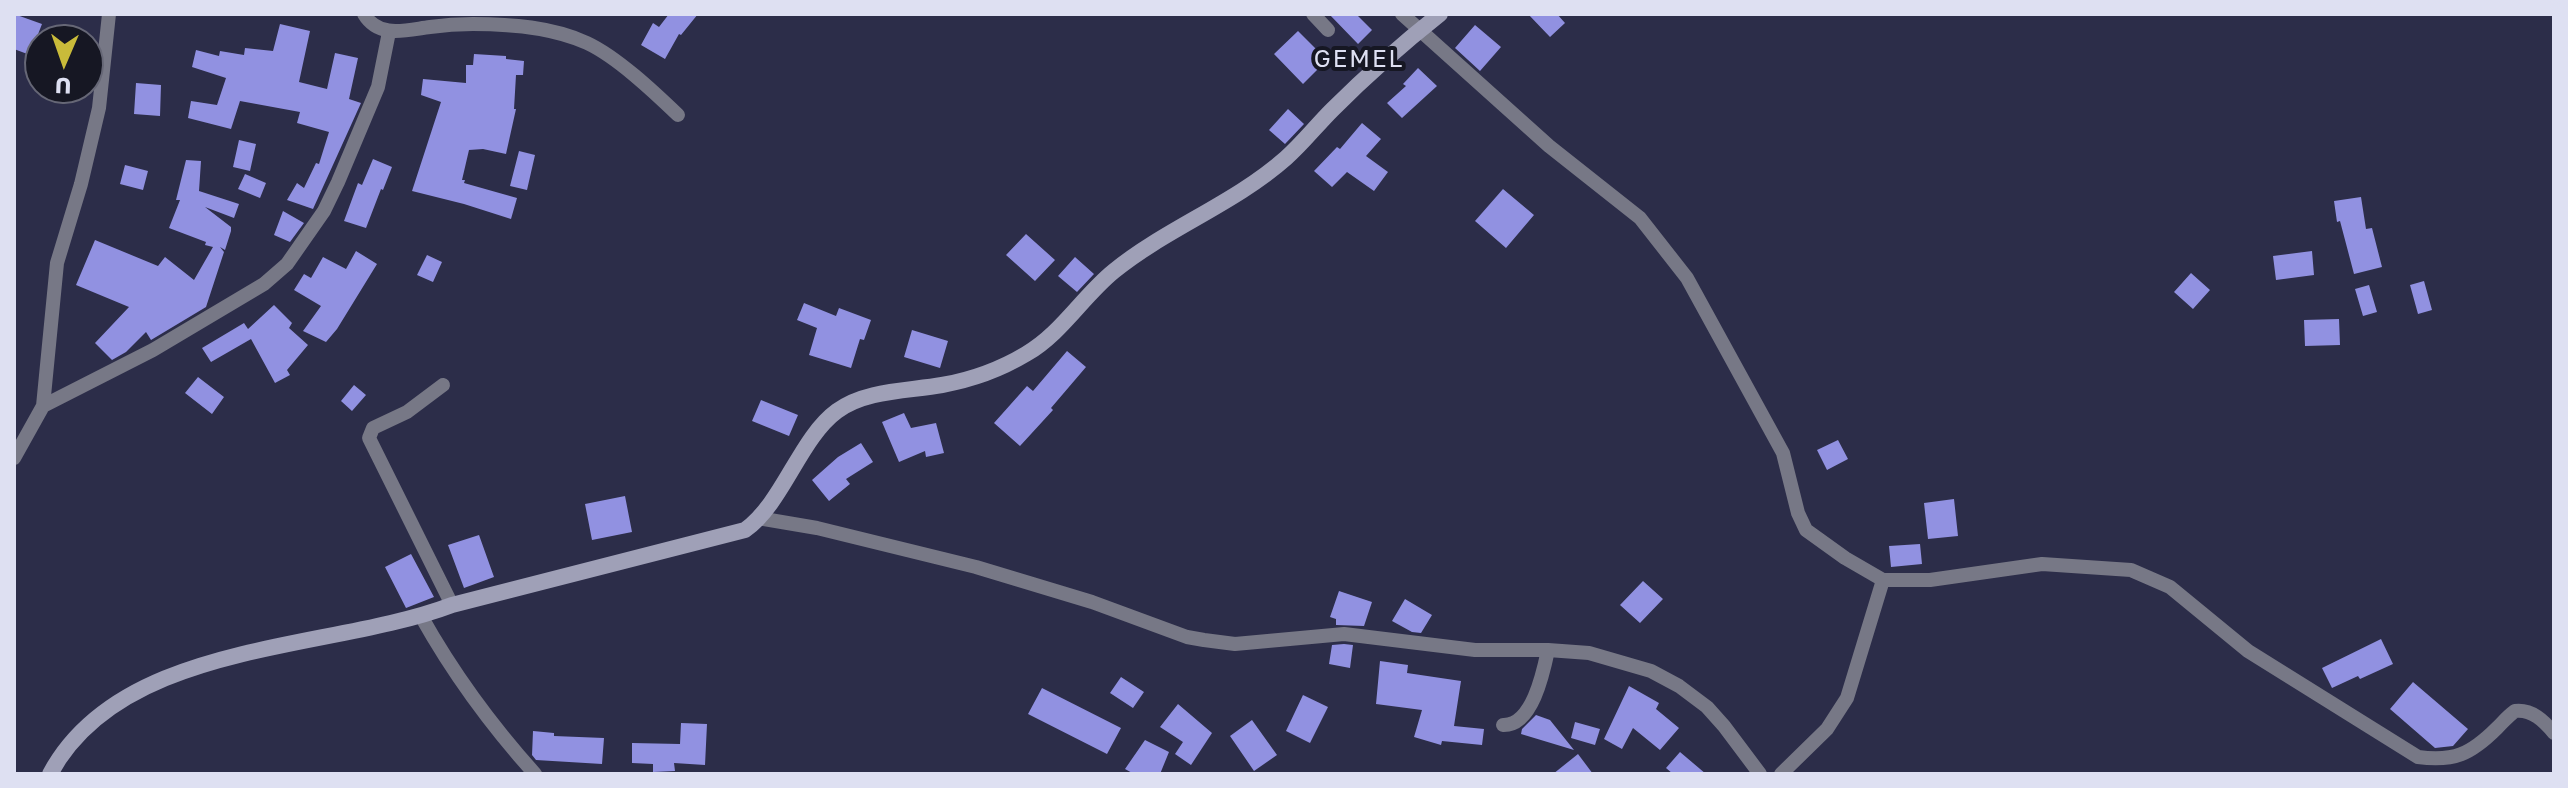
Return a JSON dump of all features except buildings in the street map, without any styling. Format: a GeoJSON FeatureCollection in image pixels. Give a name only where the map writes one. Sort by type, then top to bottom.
{"type":"FeatureCollection","features":[{"type":"Feature","properties":{"kind":"street"},"geometry":{"type":"LineString","coordinates":[[14,458],[43,406],[57,263],[97,118],[109,14]]}},
{"type":"Feature","properties":{"kind":"street"},"geometry":{"type":"LineString","coordinates":[[364,14],[373,26],[389,32],[475,24],[521,27],[567,35],[590,44],[616,62],[678,115]]}},
{"type":"Feature","properties":{"kind":"street"},"geometry":{"type":"LineString","coordinates":[[1313,14],[1328,30]]}},
{"type":"Feature","properties":{"kind":"street"},"geometry":{"type":"LineString","coordinates":[[1402,14],[1549,146],[1640,218],[1664,247],[1687,278],[1783,453],[1798,513],[1806,530],[1845,558],[1883,580],[1930,580],[2042,564],[2131,570],[2170,587],[2248,651],[2418,757],[2441,760],[2467,753],[2515,711],[2533,714],[2554,733]]}},
{"type":"Feature","properties":{"kind":"street"},"geometry":{"type":"LineString","coordinates":[[50,774],[67,747],[100,715],[136,693],[204,665],[292,642],[421,616],[452,605],[745,530],[758,518],[832,414],[872,396],[973,377],[1026,354],[1052,334],[1088,294],[1115,270],[1247,188],[1287,157],[1375,68],[1440,14]]}},
{"type":"Feature","properties":{"kind":"street"},"geometry":{"type":"LineString","coordinates":[[43,406],[177,336],[264,284],[287,264],[324,211],[338,182],[378,87],[389,32]]}},
{"type":"Feature","properties":{"kind":"street"},"geometry":{"type":"LineString","coordinates":[[443,385],[407,412],[373,428],[369,438],[452,605]]}},
{"type":"Feature","properties":{"kind":"street"},"geometry":{"type":"LineString","coordinates":[[758,518],[817,528],[963,563],[1204,640],[1235,644],[1344,634],[1475,650],[1589,653],[1651,671],[1679,686],[1707,707],[1760,774]]}},
{"type":"Feature","properties":{"kind":"street"},"geometry":{"type":"LineString","coordinates":[[1781,774],[1827,729],[1847,698],[1883,580]]}},
{"type":"Feature","properties":{"kind":"street"},"geometry":{"type":"LineString","coordinates":[[421,616],[448,665],[500,735],[535,774]]}},
{"type":"Feature","properties":{"kind":"street"},"geometry":{"type":"LineString","coordinates":[[1503,725],[1514,725],[1523,718],[1541,680],[1548,650]]}},
{"type":"Feature","properties":{"kind":"district","name":"GEMEL"},"geometry":{"type":"Point","coordinates":[1359,59]}}]}
